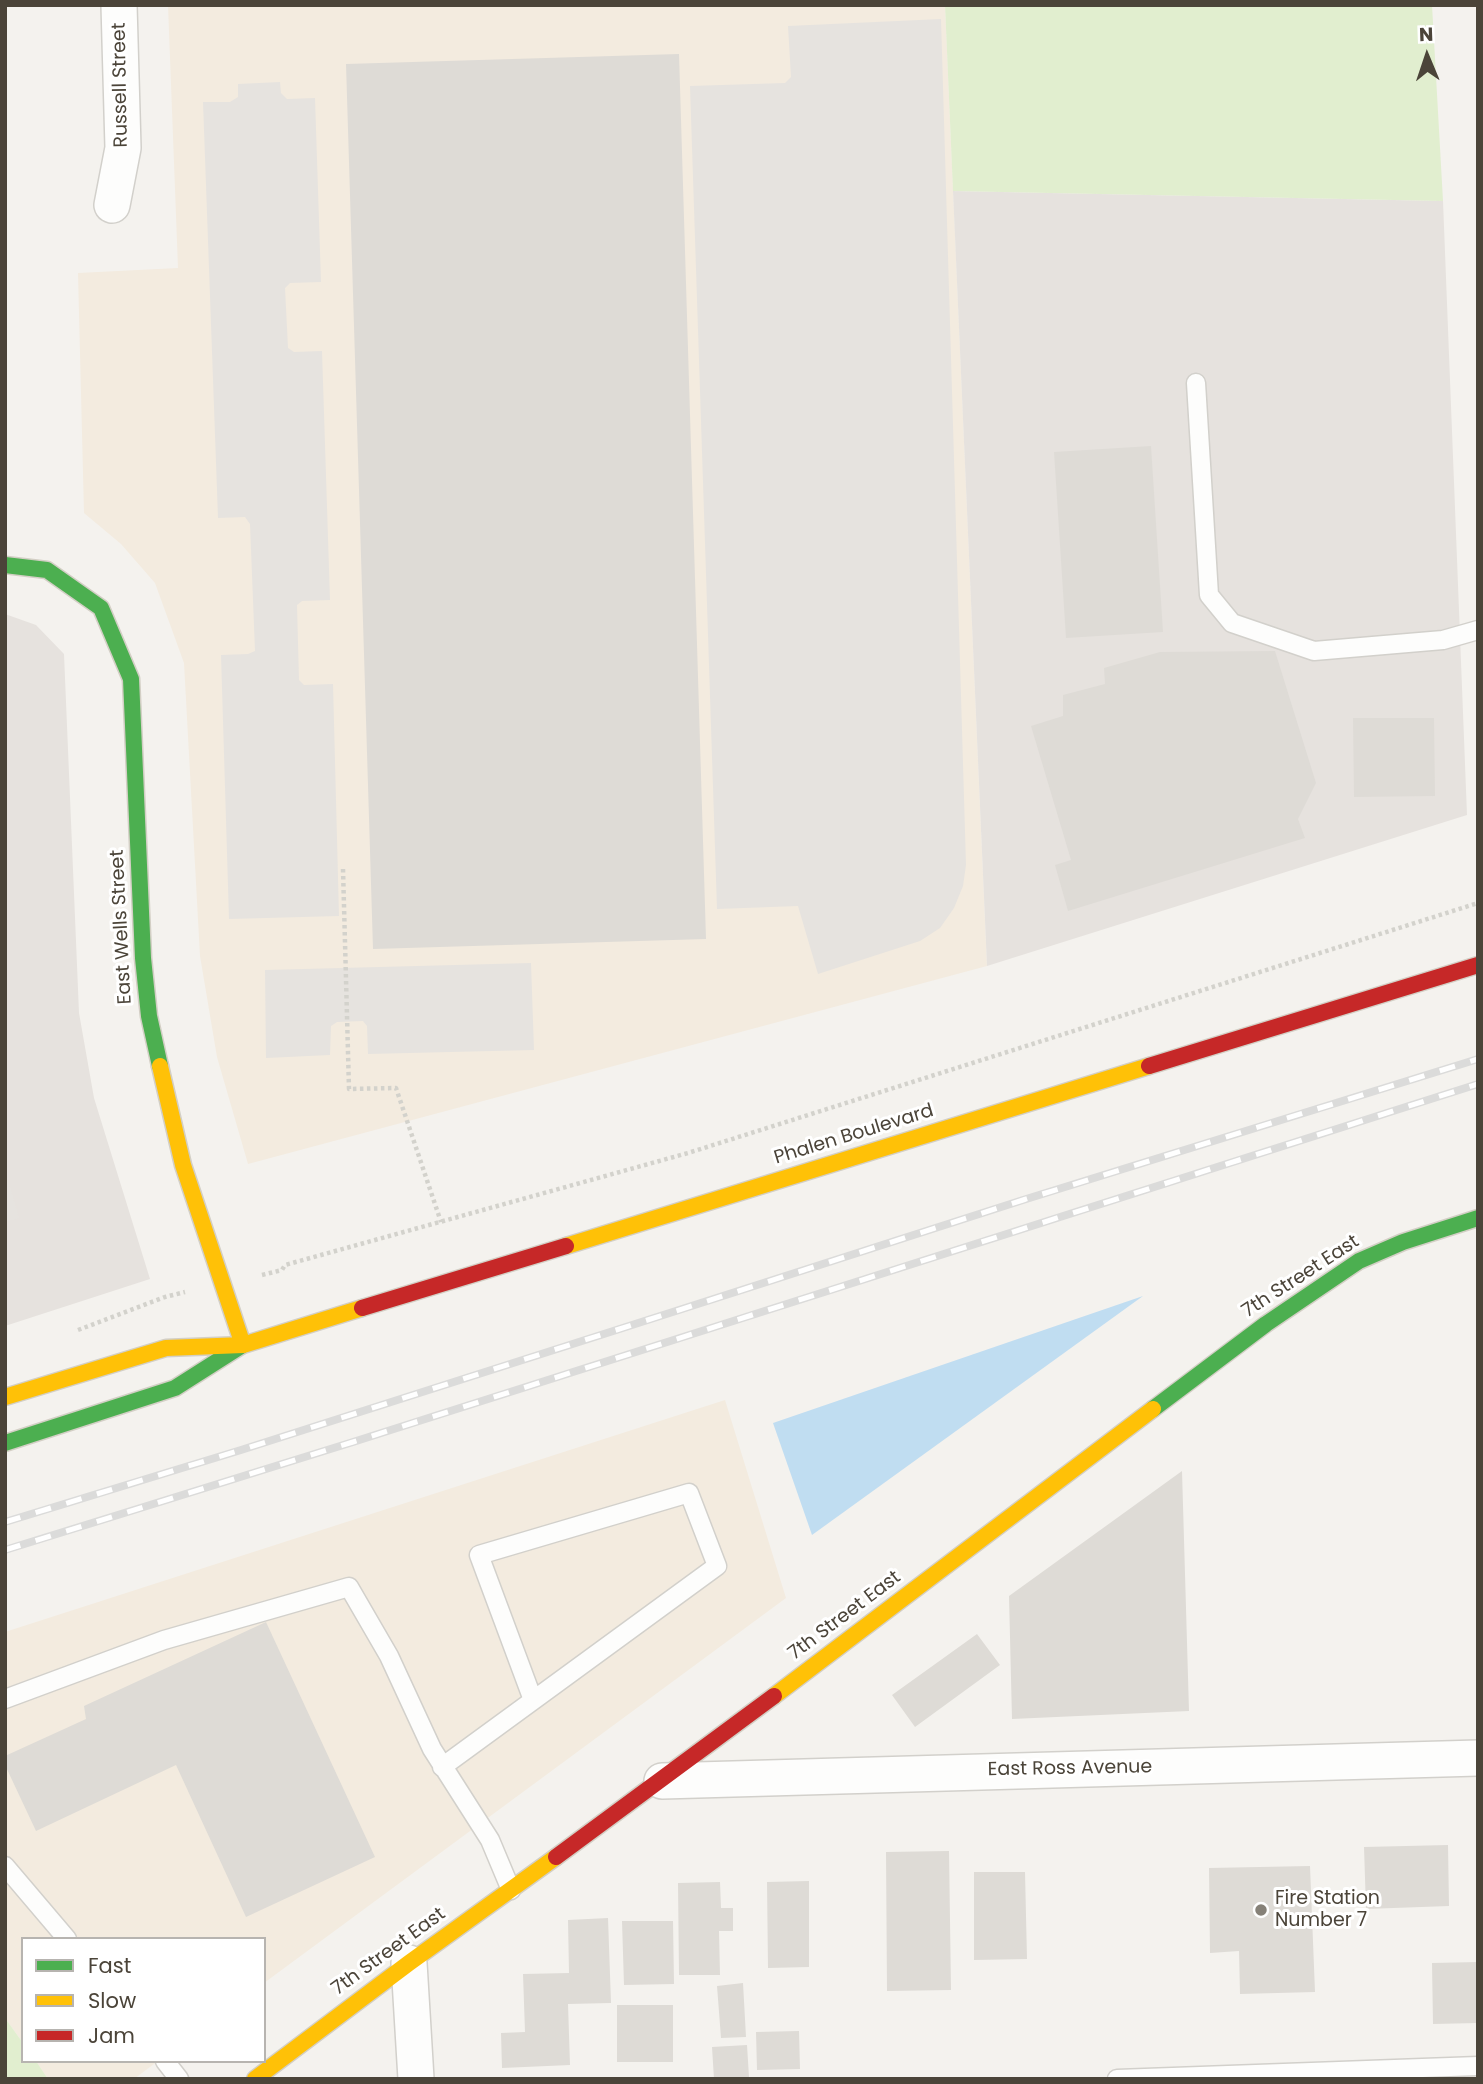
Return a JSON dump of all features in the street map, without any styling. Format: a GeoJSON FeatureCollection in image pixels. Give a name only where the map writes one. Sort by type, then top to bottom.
{"type":"FeatureCollection","features":[{"type":"Feature","properties":{"kind":"street","name":"Russell Street"},"geometry":{"type":"LineString","coordinates":[[112,205],[123,148],[119,5]]}},
{"type":"Feature","properties":{"kind":"street","name":"East Wells Street"},"geometry":{"type":"LineString","coordinates":[[5,565],[47,570],[101,608],[131,679],[149,1016],[183,1165],[243,1345]]}},
{"type":"Feature","properties":{"kind":"street","name":"Phalen Boulevard"},"geometry":{"type":"LineString","coordinates":[[5,1397],[166,1348],[243,1345],[1478,965]]}},
{"type":"Feature","properties":{"kind":"street","name":"7th Street East"},"geometry":{"type":"LineString","coordinates":[[255,2079],[409,1963],[662,1781],[1266,1324],[1359,1261],[1403,1242],[1478,1219]]}},
{"type":"Feature","properties":{"kind":"street","name":"Phalen Boulevard"},"geometry":{"type":"LineString","coordinates":[[5,1443],[175,1388],[243,1345]]}},
{"type":"Feature","properties":{"kind":"street","name":"East Ross Avenue"},"geometry":{"type":"LineString","coordinates":[[662,1781],[1478,1758]]}},
{"type":"Feature","properties":{"kind":"street"},"geometry":{"type":"LineString","coordinates":[[409,1963],[416,2079]]}},
{"type":"Feature","properties":{"kind":"lane"},"geometry":{"type":"LineString","coordinates":[[1196,383],[1209,595],[1232,623],[1314,651],[1443,640],[1478,630]]}},
{"type":"Feature","properties":{"kind":"lane"},"geometry":{"type":"LineString","coordinates":[[442,1767],[717,1566],[689,1493],[479,1555],[533,1700]]}},
{"type":"Feature","properties":{"kind":"lane"},"geometry":{"type":"LineString","coordinates":[[5,1699],[164,1640],[349,1587],[389,1656],[442,1767],[490,1840],[511,1890]]}},
{"type":"Feature","properties":{"kind":"lane"},"geometry":{"type":"LineString","coordinates":[[5,1866],[65,1937]]}},
{"type":"Feature","properties":{"kind":"lane"},"geometry":{"type":"LineString","coordinates":[[167,2063],[179,2079]]}},
{"type":"Feature","properties":{"kind":"lane"},"geometry":{"type":"LineString","coordinates":[[1117,2079],[1478,2066]]}},
{"type":"Feature","properties":{"kind":"path"},"geometry":{"type":"LineString","coordinates":[[343,869],[349,1089],[396,1088],[441,1222]]}},
{"type":"Feature","properties":{"kind":"path"},"geometry":{"type":"LineString","coordinates":[[282,1270],[285,1265],[688,1153],[1478,902]]}},
{"type":"Feature","properties":{"kind":"path"},"geometry":{"type":"LineString","coordinates":[[73,1331],[170,1296]]}},
{"type":"Feature","properties":{"kind":"shaded area"},"geometry":{"type":"Polygon","coordinates":[[[168,5],[945,5],[987,966],[248,1164],[217,1057],[200,956],[184,663],[155,583],[121,544],[84,513],[78,273],[178,268],[168,5]]]}},
{"type":"Feature","properties":{"kind":"shaded area"},"geometry":{"type":"Polygon","coordinates":[[[941,19],[966,865],[963,886],[954,908],[940,928],[920,941],[818,974],[798,906],[717,909],[690,86],[785,83],[791,77],[788,26],[941,19]]]}},
{"type":"Feature","properties":{"kind":"shaded area"},"geometry":{"type":"Polygon","coordinates":[[[280,82],[281,93],[287,99],[315,98],[321,282],[290,283],[285,288],[288,348],[294,352],[322,351],[330,600],[302,601],[297,605],[299,680],[304,685],[333,684],[339,916],[229,919],[221,655],[248,654],[255,651],[250,524],[245,517],[218,518],[203,102],[230,102],[238,97],[238,84],[280,82]]]}},
{"type":"Feature","properties":{"kind":"shaded area"},"geometry":{"type":"Polygon","coordinates":[[[953,191],[1443,201],[1467,815],[987,966],[953,191]]]}},
{"type":"Feature","properties":{"kind":"shaded area"},"geometry":{"type":"Polygon","coordinates":[[[5,614],[36,625],[64,654],[79,1013],[94,1098],[150,1279],[5,1326],[5,614]]]}},
{"type":"Feature","properties":{"kind":"shaded area"},"geometry":{"type":"Polygon","coordinates":[[[531,963],[534,1050],[368,1054],[367,1026],[363,1021],[337,1022],[331,1026],[330,1055],[266,1058],[265,970],[531,963]]]}},
{"type":"Feature","properties":{"kind":"shaded area"},"geometry":{"type":"Polygon","coordinates":[[[5,1169],[19,1218],[5,1222],[5,1169]]]}},
{"type":"Feature","properties":{"kind":"shaded area"},"geometry":{"type":"Polygon","coordinates":[[[725,1400],[786,1598],[266,1982],[266,1937],[21,1937],[21,2040],[5,2018],[5,1632],[725,1400]]]}},
{"type":"Feature","properties":{"kind":"shaded area"},"geometry":{"type":"Polygon","coordinates":[[[37,2063],[155,2063],[134,2079],[48,2079],[37,2063]]]}},
{"type":"Feature","properties":{"kind":"green space"},"geometry":{"type":"Polygon","coordinates":[[[945,5],[1432,5],[1443,201],[953,191],[945,5]]]}},
{"type":"Feature","properties":{"kind":"green space"},"geometry":{"type":"Polygon","coordinates":[[[5,2018],[21,2040],[21,2063],[37,2063],[48,2079],[5,2079],[5,2018]]]}},
{"type":"Feature","properties":{"kind":"water"},"geometry":{"type":"Polygon","coordinates":[[[1143,1296],[812,1535],[773,1423],[1143,1296]]]}},
{"type":"Feature","properties":{"kind":"building"},"geometry":{"type":"Polygon","coordinates":[[[679,54],[706,939],[373,949],[346,64],[679,54]]]}},
{"type":"Feature","properties":{"kind":"building"},"geometry":{"type":"Polygon","coordinates":[[[1151,446],[1163,632],[1066,638],[1054,452],[1151,446]]]}},
{"type":"Feature","properties":{"kind":"building"},"geometry":{"type":"Polygon","coordinates":[[[1275,651],[1316,783],[1298,819],[1305,838],[1068,911],[1055,865],[1071,860],[1031,726],[1063,716],[1063,695],[1105,684],[1104,668],[1160,652],[1275,651]]]}},
{"type":"Feature","properties":{"kind":"building"},"geometry":{"type":"Polygon","coordinates":[[[1353,718],[1434,718],[1435,796],[1354,797],[1353,718]]]}},
{"type":"Feature","properties":{"kind":"building"},"geometry":{"type":"Polygon","coordinates":[[[1182,1471],[1189,1711],[1012,1719],[1009,1596],[1182,1471]]]}},
{"type":"Feature","properties":{"kind":"building"},"geometry":{"type":"Polygon","coordinates":[[[266,1622],[375,1857],[246,1917],[176,1765],[36,1831],[5,1765],[5,1756],[86,1719],[84,1706],[266,1622]]]}},
{"type":"Feature","properties":{"kind":"building"},"geometry":{"type":"Polygon","coordinates":[[[977,1634],[1000,1665],[915,1727],[892,1695],[977,1634]]]}},
{"type":"Feature","properties":{"kind":"building"},"geometry":{"type":"Polygon","coordinates":[[[1448,1845],[1449,1906],[1366,1909],[1364,1847],[1448,1845]]]}},
{"type":"Feature","properties":{"kind":"building"},"geometry":{"type":"Polygon","coordinates":[[[949,1851],[951,1990],[887,1991],[886,1852],[949,1851]]]}},
{"type":"Feature","properties":{"kind":"building","name":"Fire Station Number 7"},"geometry":{"type":"Polygon","coordinates":[[[1310,1866],[1315,1992],[1240,1994],[1239,1951],[1210,1953],[1209,1868],[1310,1866]]]}},
{"type":"Feature","properties":{"kind":"building"},"geometry":{"type":"Polygon","coordinates":[[[974,1872],[1025,1872],[1027,1959],[974,1960],[974,1872]]]}},
{"type":"Feature","properties":{"kind":"building"},"geometry":{"type":"Polygon","coordinates":[[[809,1881],[809,1967],[768,1968],[767,1882],[809,1881]]]}},
{"type":"Feature","properties":{"kind":"building"},"geometry":{"type":"Polygon","coordinates":[[[720,1882],[721,1908],[733,1908],[733,1931],[719,1931],[720,1975],[679,1975],[678,1883],[720,1882]]]}},
{"type":"Feature","properties":{"kind":"building"},"geometry":{"type":"Polygon","coordinates":[[[608,1918],[611,2003],[568,2004],[570,2065],[502,2068],[501,2033],[525,2032],[523,1974],[569,1973],[568,1920],[608,1918]]]}},
{"type":"Feature","properties":{"kind":"building"},"geometry":{"type":"Polygon","coordinates":[[[622,1921],[673,1921],[674,1984],[624,1985],[622,1921]]]}},
{"type":"Feature","properties":{"kind":"building"},"geometry":{"type":"Polygon","coordinates":[[[1478,1962],[1478,2023],[1433,2024],[1432,1963],[1478,1962]]]}},
{"type":"Feature","properties":{"kind":"building"},"geometry":{"type":"Polygon","coordinates":[[[743,1983],[746,2037],[721,2038],[717,1986],[743,1983]]]}},
{"type":"Feature","properties":{"kind":"building"},"geometry":{"type":"Polygon","coordinates":[[[617,2005],[673,2005],[673,2062],[617,2062],[617,2005]]]}},
{"type":"Feature","properties":{"kind":"building"},"geometry":{"type":"Polygon","coordinates":[[[799,2031],[800,2069],[757,2070],[756,2032],[799,2031]]]}},
{"type":"Feature","properties":{"kind":"building"},"geometry":{"type":"Polygon","coordinates":[[[747,2045],[749,2077],[714,2079],[712,2047],[747,2045]]]}},
{"type":"Feature","properties":{"kind":"railway"},"geometry":{"type":"LineString","coordinates":[[5,1522],[1478,1059]]}},
{"type":"Feature","properties":{"kind":"railway"},"geometry":{"type":"LineString","coordinates":[[5,1550],[1478,1084]]}},
{"type":"Feature","properties":{"kind":"traffic: fast"},"geometry":{"type":"LineString","coordinates":[[5,565],[47,570],[101,608],[131,679],[143,958],[149,1016],[160,1066]]}},
{"type":"Feature","properties":{"kind":"traffic: fast"},"geometry":{"type":"LineString","coordinates":[[1153,1409],[1266,1324],[1359,1261],[1403,1242],[1478,1218]]}},
{"type":"Feature","properties":{"kind":"traffic: fast"},"geometry":{"type":"LineString","coordinates":[[5,1443],[175,1388],[241,1346]]}},
{"type":"Feature","properties":{"kind":"traffic: slow"},"geometry":{"type":"LineString","coordinates":[[160,1066],[183,1165],[243,1345]]}},
{"type":"Feature","properties":{"kind":"traffic: slow"},"geometry":{"type":"LineString","coordinates":[[566,1246],[1149,1066]]}},
{"type":"Feature","properties":{"kind":"traffic: slow"},"geometry":{"type":"LineString","coordinates":[[5,1397],[166,1348],[243,1345],[362,1308]]}},
{"type":"Feature","properties":{"kind":"traffic: slow"},"geometry":{"type":"LineString","coordinates":[[774,1696],[1153,1409]]}},
{"type":"Feature","properties":{"kind":"traffic: slow"},"geometry":{"type":"LineString","coordinates":[[255,2079],[556,1857]]}},
{"type":"Feature","properties":{"kind":"traffic: jam"},"geometry":{"type":"LineString","coordinates":[[1149,1066],[1478,965]]}},
{"type":"Feature","properties":{"kind":"traffic: jam"},"geometry":{"type":"LineString","coordinates":[[362,1308],[566,1246]]}},
{"type":"Feature","properties":{"kind":"traffic: jam"},"geometry":{"type":"LineString","coordinates":[[556,1857],[774,1696]]}},
{"type":"Feature","properties":{"kind":"place","name":"Fire Station Number 7"},"geometry":{"type":"Point","coordinates":[1261,1910]}}]}
